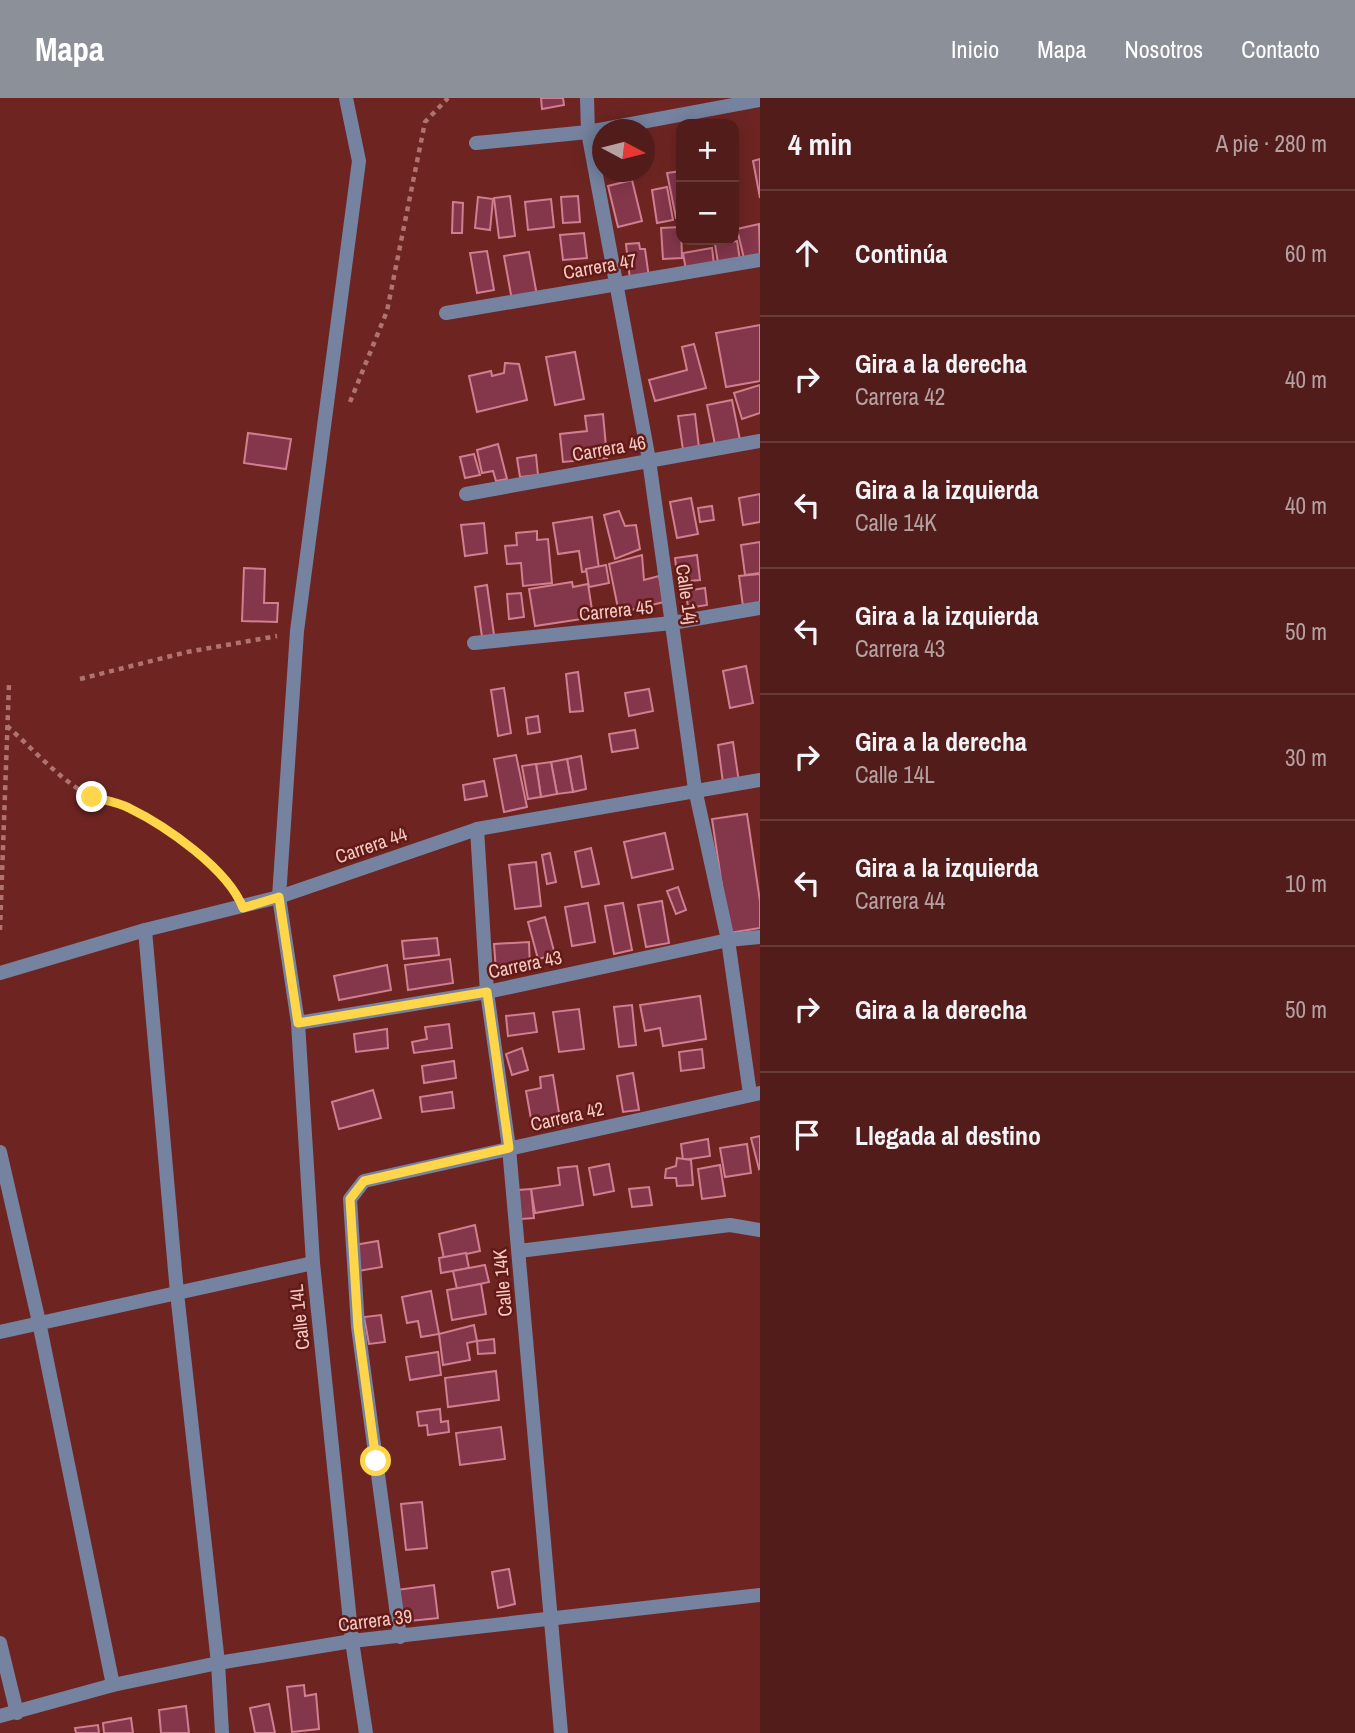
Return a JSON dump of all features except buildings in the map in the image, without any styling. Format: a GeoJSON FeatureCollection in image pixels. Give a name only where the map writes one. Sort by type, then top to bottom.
{"type":"FeatureCollection","features":[{"type":"Feature","properties":{"kind":"street","name":"Calle 14L"},"geometry":{"type":"LineString","coordinates":[[346,98],[359,161],[297,631],[279,897],[298,1023],[313,1263],[352,1641],[366,1733]]}},
{"type":"Feature","properties":{"kind":"street","name":"Calle 14j"},"geometry":{"type":"LineString","coordinates":[[587,98],[588,132],[649,460],[695,789],[728,940],[755,1094]]}},
{"type":"Feature","properties":{"kind":"street"},"geometry":{"type":"LineString","coordinates":[[476,143],[588,132],[760,100]]}},
{"type":"Feature","properties":{"kind":"street","name":"Carrera 47"},"geometry":{"type":"LineString","coordinates":[[446,313],[760,260]]}},
{"type":"Feature","properties":{"kind":"street","name":"Carrera 46"},"geometry":{"type":"LineString","coordinates":[[466,494],[760,441]]}},
{"type":"Feature","properties":{"kind":"street","name":"Carrera 45"},"geometry":{"type":"LineString","coordinates":[[474,643],[672,623],[760,608]]}},
{"type":"Feature","properties":{"kind":"street","name":"Carrera 44"},"geometry":{"type":"LineString","coordinates":[[0,973],[145,930],[243,908],[477,829],[695,789],[760,780]]}},
{"type":"Feature","properties":{"kind":"street","name":"Calle 14K"},"geometry":{"type":"LineString","coordinates":[[477,829],[487,992],[509,1148],[553,1616],[561,1733]]}},
{"type":"Feature","properties":{"kind":"street"},"geometry":{"type":"LineString","coordinates":[[145,930],[177,1293],[218,1663],[222,1733]]}},
{"type":"Feature","properties":{"kind":"street","name":"Carrera 43"},"geometry":{"type":"LineString","coordinates":[[298,1023],[487,992],[728,940],[760,937]]}},
{"type":"Feature","properties":{"kind":"street","name":"Carrera 42"},"geometry":{"type":"LineString","coordinates":[[400,1637],[358,1327],[350,1199],[364,1181],[755,1094]]}},
{"type":"Feature","properties":{"kind":"street"},"geometry":{"type":"LineString","coordinates":[[0,1152],[39,1322],[113,1685]]}},
{"type":"Feature","properties":{"kind":"street"},"geometry":{"type":"LineString","coordinates":[[519,1251],[730,1226],[760,1230]]}},
{"type":"Feature","properties":{"kind":"street"},"geometry":{"type":"LineString","coordinates":[[0,1332],[313,1263]]}},
{"type":"Feature","properties":{"kind":"street","name":"Carrera 39"},"geometry":{"type":"LineString","coordinates":[[0,1716],[113,1685],[218,1663],[352,1641],[553,1616],[760,1595]]}},
{"type":"Feature","properties":{"kind":"street"},"geometry":{"type":"LineString","coordinates":[[0,1643],[17,1713]]}},
{"type":"Feature","properties":{"kind":"path"},"geometry":{"type":"LineString","coordinates":[[346,410],[387,311],[425,122],[448,98]]}},
{"type":"Feature","properties":{"kind":"path"},"geometry":{"type":"LineString","coordinates":[[80,679],[187,652],[252,642],[297,631]]}},
{"type":"Feature","properties":{"kind":"path"},"geometry":{"type":"LineString","coordinates":[[0,930],[9,684]]}},
{"type":"Feature","properties":{"kind":"path"},"geometry":{"type":"LineString","coordinates":[[7,726],[92,797],[127,806],[212,865],[237,893],[243,908]]}},
{"type":"Feature","properties":{"kind":"route"},"geometry":{"type":"LineString","coordinates":[[92,797],[127,806],[159,826],[212,865],[237,893],[243,908],[279,897],[298,1023],[487,992],[509,1148],[364,1181],[350,1199],[350,1236],[358,1327],[376,1461]]}}]}
